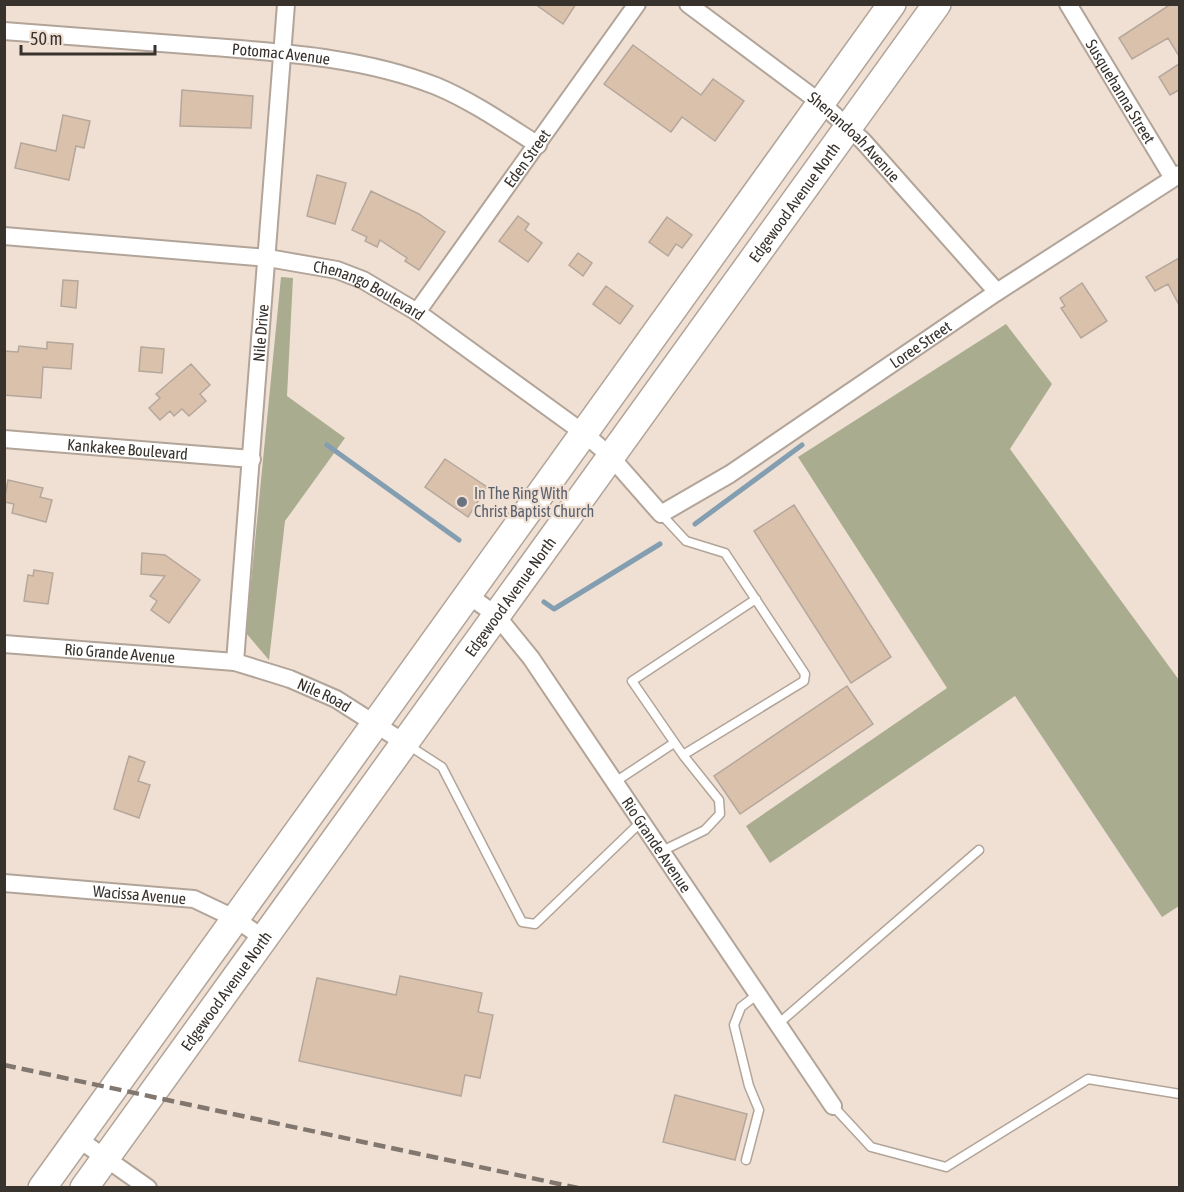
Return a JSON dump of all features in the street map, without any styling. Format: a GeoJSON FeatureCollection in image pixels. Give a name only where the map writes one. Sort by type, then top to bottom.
{"type":"FeatureCollection","features":[{"type":"Feature","properties":{"kind":"main road","name":"Edgewood Avenue North"},"geometry":{"type":"LineString","coordinates":[[42,1188],[892,4]]}},
{"type":"Feature","properties":{"kind":"main road","name":"Edgewood Avenue North"},"geometry":{"type":"LineString","coordinates":[[84,1188],[937,4]]}},
{"type":"Feature","properties":{"kind":"street","name":"Nile Drive"},"geometry":{"type":"LineString","coordinates":[[235,662],[286,4]]}},
{"type":"Feature","properties":{"kind":"street","name":"Eden Street"},"geometry":{"type":"LineString","coordinates":[[417,312],[637,4]]}},
{"type":"Feature","properties":{"kind":"street","name":"Shenandoah Avenue"},"geometry":{"type":"LineString","coordinates":[[688,4],[822,104],[863,141],[997,292]]}},
{"type":"Feature","properties":{"kind":"street","name":"Susquehanna Street"},"geometry":{"type":"LineString","coordinates":[[1068,4],[1176,176]]}},
{"type":"Feature","properties":{"kind":"street","name":"Potomac Avenue"},"geometry":{"type":"LineString","coordinates":[[4,31],[333,59],[384,70],[437,87],[480,108],[538,145]]}},
{"type":"Feature","properties":{"kind":"street","name":"Loree Street"},"geometry":{"type":"LineString","coordinates":[[661,514],[768,449],[997,292],[1176,176]]}},
{"type":"Feature","properties":{"kind":"street","name":"Chenango Boulevard"},"geometry":{"type":"LineString","coordinates":[[4,236],[267,258],[337,270],[390,294],[585,434],[611,457],[661,514]]}},
{"type":"Feature","properties":{"kind":"street","name":"Kankakee Boulevard"},"geometry":{"type":"LineString","coordinates":[[4,439],[252,459]]}},
{"type":"Feature","properties":{"kind":"street","name":"Rio Grande Avenue"},"geometry":{"type":"LineString","coordinates":[[468,595],[496,615],[531,658],[833,1106]]}},
{"type":"Feature","properties":{"kind":"street","name":"Rio Grande Avenue"},"geometry":{"type":"LineString","coordinates":[[4,644],[235,662]]}},
{"type":"Feature","properties":{"kind":"street","name":"Nile Road"},"geometry":{"type":"LineString","coordinates":[[235,662],[290,679],[336,699],[377,723],[405,743]]}},
{"type":"Feature","properties":{"kind":"street","name":"Wacissa Avenue"},"geometry":{"type":"LineString","coordinates":[[4,883],[194,899],[236,919],[264,939]]}},
{"type":"Feature","properties":{"kind":"street"},"geometry":{"type":"LineString","coordinates":[[77,1138],[148,1188]]}},
{"type":"Feature","properties":{"kind":"lane"},"geometry":{"type":"LineString","coordinates":[[661,514],[686,541],[725,553],[806,678],[683,756]]}},
{"type":"Feature","properties":{"kind":"lane"},"geometry":{"type":"LineString","coordinates":[[662,851],[705,830],[720,814],[719,800],[683,756],[632,681],[756,599]]}},
{"type":"Feature","properties":{"kind":"lane"},"geometry":{"type":"LineString","coordinates":[[405,743],[442,767],[522,922],[529,925],[535,924],[642,821]]}},
{"type":"Feature","properties":{"kind":"lane"},"geometry":{"type":"LineString","coordinates":[[615,782],[674,743]]}},
{"type":"Feature","properties":{"kind":"lane"},"geometry":{"type":"LineString","coordinates":[[778,1024],[979,850]]}},
{"type":"Feature","properties":{"kind":"lane"},"geometry":{"type":"LineString","coordinates":[[746,1160],[759,1110],[750,1086],[734,1025],[741,1007],[758,994]]}},
{"type":"Feature","properties":{"kind":"lane"},"geometry":{"type":"LineString","coordinates":[[833,1106],[871,1147],[946,1167],[1088,1079],[1179,1094]]}},
{"type":"Feature","properties":{"kind":"green space"},"geometry":{"type":"Polygon","coordinates":[[[281,277],[293,278],[287,396],[345,438],[285,521],[269,660],[246,633],[281,277]]]}},
{"type":"Feature","properties":{"kind":"green space"},"geometry":{"type":"Polygon","coordinates":[[[1006,324],[1052,384],[1010,449],[1179,680],[1179,906],[1162,917],[1015,696],[770,863],[746,826],[947,688],[798,457],[1006,324]]]}},
{"type":"Feature","properties":{"kind":"building"},"geometry":{"type":"Polygon","coordinates":[[[535,4],[576,4],[563,24],[535,4]]]}},
{"type":"Feature","properties":{"kind":"building"},"geometry":{"type":"Polygon","coordinates":[[[1171,4],[1179,4],[1179,56],[1168,38],[1132,59],[1119,38],[1171,4]]]}},
{"type":"Feature","properties":{"kind":"building"},"geometry":{"type":"Polygon","coordinates":[[[633,45],[701,95],[713,79],[744,101],[715,141],[682,117],[671,132],[604,84],[633,45]]]}},
{"type":"Feature","properties":{"kind":"building"},"geometry":{"type":"Polygon","coordinates":[[[1179,64],[1179,90],[1170,95],[1159,77],[1179,64]]]}},
{"type":"Feature","properties":{"kind":"building"},"geometry":{"type":"Polygon","coordinates":[[[182,90],[253,96],[251,128],[180,126],[182,90]]]}},
{"type":"Feature","properties":{"kind":"building"},"geometry":{"type":"Polygon","coordinates":[[[63,115],[90,121],[84,148],[76,146],[69,180],[15,168],[21,143],[56,151],[63,115]]]}},
{"type":"Feature","properties":{"kind":"building"},"geometry":{"type":"Polygon","coordinates":[[[317,175],[346,183],[335,224],[307,216],[317,175]]]}},
{"type":"Feature","properties":{"kind":"building"},"geometry":{"type":"Polygon","coordinates":[[[371,191],[419,214],[445,232],[419,270],[405,261],[407,258],[380,240],[377,247],[365,241],[367,237],[352,230],[371,191]]]}},
{"type":"Feature","properties":{"kind":"building"},"geometry":{"type":"Polygon","coordinates":[[[518,216],[529,224],[525,230],[542,243],[528,262],[499,241],[518,216]]]}},
{"type":"Feature","properties":{"kind":"building"},"geometry":{"type":"Polygon","coordinates":[[[667,217],[692,235],[682,248],[676,244],[668,256],[649,242],[667,217]]]}},
{"type":"Feature","properties":{"kind":"building"},"geometry":{"type":"Polygon","coordinates":[[[578,253],[592,263],[583,276],[569,265],[578,253]]]}},
{"type":"Feature","properties":{"kind":"building"},"geometry":{"type":"Polygon","coordinates":[[[1179,258],[1179,305],[1168,284],[1155,291],[1146,277],[1179,258]]]}},
{"type":"Feature","properties":{"kind":"building"},"geometry":{"type":"Polygon","coordinates":[[[63,280],[78,281],[76,308],[61,306],[63,280]]]}},
{"type":"Feature","properties":{"kind":"building"},"geometry":{"type":"Polygon","coordinates":[[[1082,283],[1107,321],[1081,338],[1061,308],[1065,306],[1060,298],[1082,283]]]}},
{"type":"Feature","properties":{"kind":"building"},"geometry":{"type":"Polygon","coordinates":[[[606,286],[633,306],[620,324],[593,304],[606,286]]]}},
{"type":"Feature","properties":{"kind":"building"},"geometry":{"type":"Polygon","coordinates":[[[47,342],[73,344],[71,369],[43,367],[41,398],[4,395],[4,351],[18,352],[19,346],[47,349],[47,342]]]}},
{"type":"Feature","properties":{"kind":"building"},"geometry":{"type":"Polygon","coordinates":[[[141,347],[164,349],[162,373],[139,371],[141,347]]]}},
{"type":"Feature","properties":{"kind":"building"},"geometry":{"type":"Polygon","coordinates":[[[191,364],[210,385],[200,394],[206,401],[189,416],[182,409],[174,416],[170,411],[160,420],[149,408],[160,398],[156,394],[191,364]]]}},
{"type":"Feature","properties":{"kind":"building","name":"In The Ring With Christ Baptist Church"},"geometry":{"type":"Polygon","coordinates":[[[445,459],[487,487],[468,517],[425,487],[445,459]]]}},
{"type":"Feature","properties":{"kind":"building"},"geometry":{"type":"Polygon","coordinates":[[[8,480],[43,488],[40,497],[52,500],[46,522],[12,513],[14,504],[4,502],[8,480]]]}},
{"type":"Feature","properties":{"kind":"building"},"geometry":{"type":"Polygon","coordinates":[[[794,505],[891,657],[851,683],[754,531],[794,505]]]}},
{"type":"Feature","properties":{"kind":"building"},"geometry":{"type":"Polygon","coordinates":[[[142,553],[165,555],[200,580],[169,623],[151,610],[157,601],[150,596],[165,576],[141,574],[142,553]]]}},
{"type":"Feature","properties":{"kind":"building"},"geometry":{"type":"Polygon","coordinates":[[[34,570],[53,573],[48,604],[24,601],[28,575],[33,576],[34,570]]]}},
{"type":"Feature","properties":{"kind":"building"},"geometry":{"type":"Polygon","coordinates":[[[847,686],[873,724],[740,814],[714,776],[847,686]]]}},
{"type":"Feature","properties":{"kind":"building"},"geometry":{"type":"Polygon","coordinates":[[[129,756],[145,762],[138,781],[150,785],[139,818],[114,809],[129,756]]]}},
{"type":"Feature","properties":{"kind":"building"},"geometry":{"type":"Polygon","coordinates":[[[400,976],[482,993],[478,1012],[493,1015],[480,1078],[465,1075],[461,1096],[299,1061],[317,978],[396,995],[400,976]]]}},
{"type":"Feature","properties":{"kind":"building"},"geometry":{"type":"Polygon","coordinates":[[[675,1095],[747,1114],[735,1160],[663,1142],[675,1095]]]}},
{"type":"Feature","properties":{"kind":"waterway"},"geometry":{"type":"LineString","coordinates":[[327,445],[459,540]]}},
{"type":"Feature","properties":{"kind":"waterway"},"geometry":{"type":"LineString","coordinates":[[695,524],[802,445]]}},
{"type":"Feature","properties":{"kind":"waterway"},"geometry":{"type":"LineString","coordinates":[[544,602],[554,609],[660,544]]}},
{"type":"Feature","properties":{"kind":"railway"},"geometry":{"type":"LineString","coordinates":[[4,1065],[578,1188]]}},
{"type":"Feature","properties":{"kind":"place","name":"In The Ring With Christ Baptist Church"},"geometry":{"type":"Point","coordinates":[462,502]}}]}
